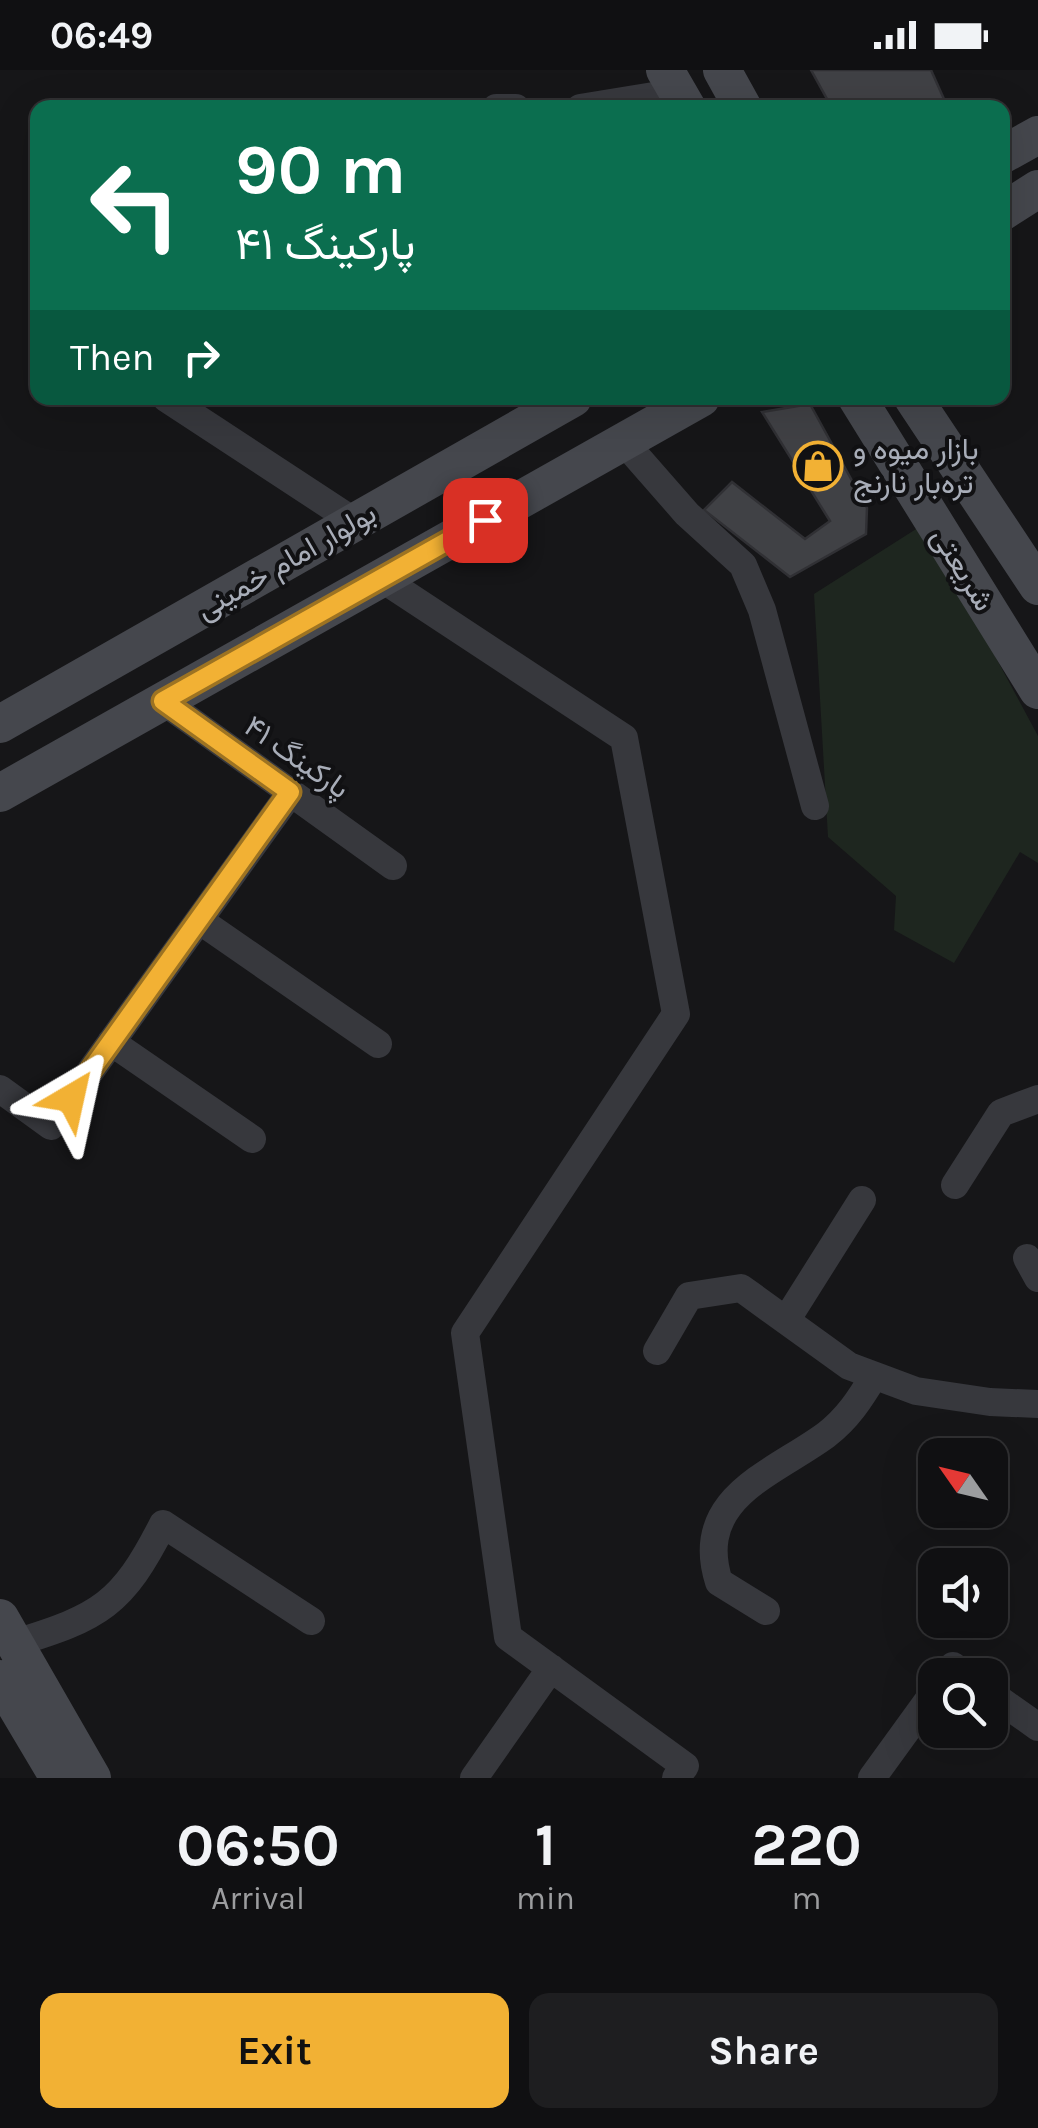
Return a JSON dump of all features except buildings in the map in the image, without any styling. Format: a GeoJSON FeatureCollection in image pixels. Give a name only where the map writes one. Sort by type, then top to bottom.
{"type":"FeatureCollection","features":[{"type":"Feature","properties":{"kind":"street"},"geometry":{"type":"LineString","coordinates":[[722,70],[739,100]]}},
{"type":"Feature","properties":{"kind":"street"},"geometry":{"type":"LineString","coordinates":[[623,100],[677,90]]}},
{"type":"Feature","properties":{"kind":"street"},"geometry":{"type":"LineString","coordinates":[[1010,151],[1038,135]]}},
{"type":"Feature","properties":{"kind":"street"},"geometry":{"type":"LineString","coordinates":[[1010,207],[1038,189]]}},
{"type":"Feature","properties":{"kind":"street"},"geometry":{"type":"LineString","coordinates":[[177,405],[355,522]]}},
{"type":"Feature","properties":{"kind":"street","name":"بولوار امام خمینی"},"geometry":{"type":"LineString","coordinates":[[0,724],[560,405]]}},
{"type":"Feature","properties":{"kind":"street","name":"بولوار امام خمینی"},"geometry":{"type":"LineString","coordinates":[[0,793],[689,405]]}},
{"type":"Feature","properties":{"kind":"street","name":"شریعتی"},"geometry":{"type":"LineString","coordinates":[[861,405],[1038,690]]}},
{"type":"Feature","properties":{"kind":"street","name":"شریعتی"},"geometry":{"type":"LineString","coordinates":[[917,405],[1038,586]]}},
{"type":"Feature","properties":{"kind":"street"},"geometry":{"type":"LineString","coordinates":[[624,442],[686,514],[744,564],[762,610],[815,806]]}},
{"type":"Feature","properties":{"kind":"street"},"geometry":{"type":"LineString","coordinates":[[381,578],[624,738],[676,1014],[465,1333],[508,1637],[685,1766],[676,1778]]}},
{"type":"Feature","properties":{"kind":"street","name":"پارکینگ ۴۱"},"geometry":{"type":"LineString","coordinates":[[163,701],[393,866]]}},
{"type":"Feature","properties":{"kind":"street"},"geometry":{"type":"LineString","coordinates":[[0,1089],[51,1126],[290,792]]}},
{"type":"Feature","properties":{"kind":"street"},"geometry":{"type":"LineString","coordinates":[[199,920],[378,1044]]}},
{"type":"Feature","properties":{"kind":"street"},"geometry":{"type":"LineString","coordinates":[[111,1042],[252,1139]]}},
{"type":"Feature","properties":{"kind":"street"},"geometry":{"type":"LineString","coordinates":[[955,1185],[1001,1113],[1038,1099]]}},
{"type":"Feature","properties":{"kind":"street"},"geometry":{"type":"LineString","coordinates":[[787,1319],[862,1200]]}},
{"type":"Feature","properties":{"kind":"street"},"geometry":{"type":"LineString","coordinates":[[656,1350],[689,1296],[741,1288],[848,1366],[916,1391],[990,1402],[1038,1404]]}},
{"type":"Feature","properties":{"kind":"street"},"geometry":{"type":"LineString","coordinates":[[766,1612],[719,1582],[712,1561],[717,1528],[737,1496],[762,1473],[825,1436],[853,1411],[874,1376]]}},
{"type":"Feature","properties":{"kind":"street"},"geometry":{"type":"LineString","coordinates":[[92,1778],[7,1630],[71,1626],[115,1598],[142,1566],[163,1524],[311,1621]]}},
{"type":"Feature","properties":{"kind":"street"},"geometry":{"type":"LineString","coordinates":[[474,1778],[552,1668]]}},
{"type":"Feature","properties":{"kind":"street"},"geometry":{"type":"LineString","coordinates":[[0,1679],[60,1778]]}},
{"type":"Feature","properties":{"kind":"street"},"geometry":{"type":"LineString","coordinates":[[1008,1705],[1038,1727]]}},
{"type":"Feature","properties":{"kind":"street"},"geometry":{"type":"LineString","coordinates":[[872,1778],[918,1714]]}},
{"type":"Feature","properties":{"kind":"shaded area"},"geometry":{"type":"Polygon","coordinates":[[[924,524],[1038,736],[1038,863],[1020,852],[954,963],[894,930],[896,896],[828,837],[814,594],[924,524]]]}},
{"type":"Feature","properties":{"kind":"place","name":"بازار میوه و تره‌بار نارنج"},"geometry":{"type":"Point","coordinates":[818,466]}},
{"type":"Feature","properties":{"kind":"route"},"geometry":{"type":"LineString","coordinates":[[71,1098],[290,792],[163,701],[485,520]]}}]}
